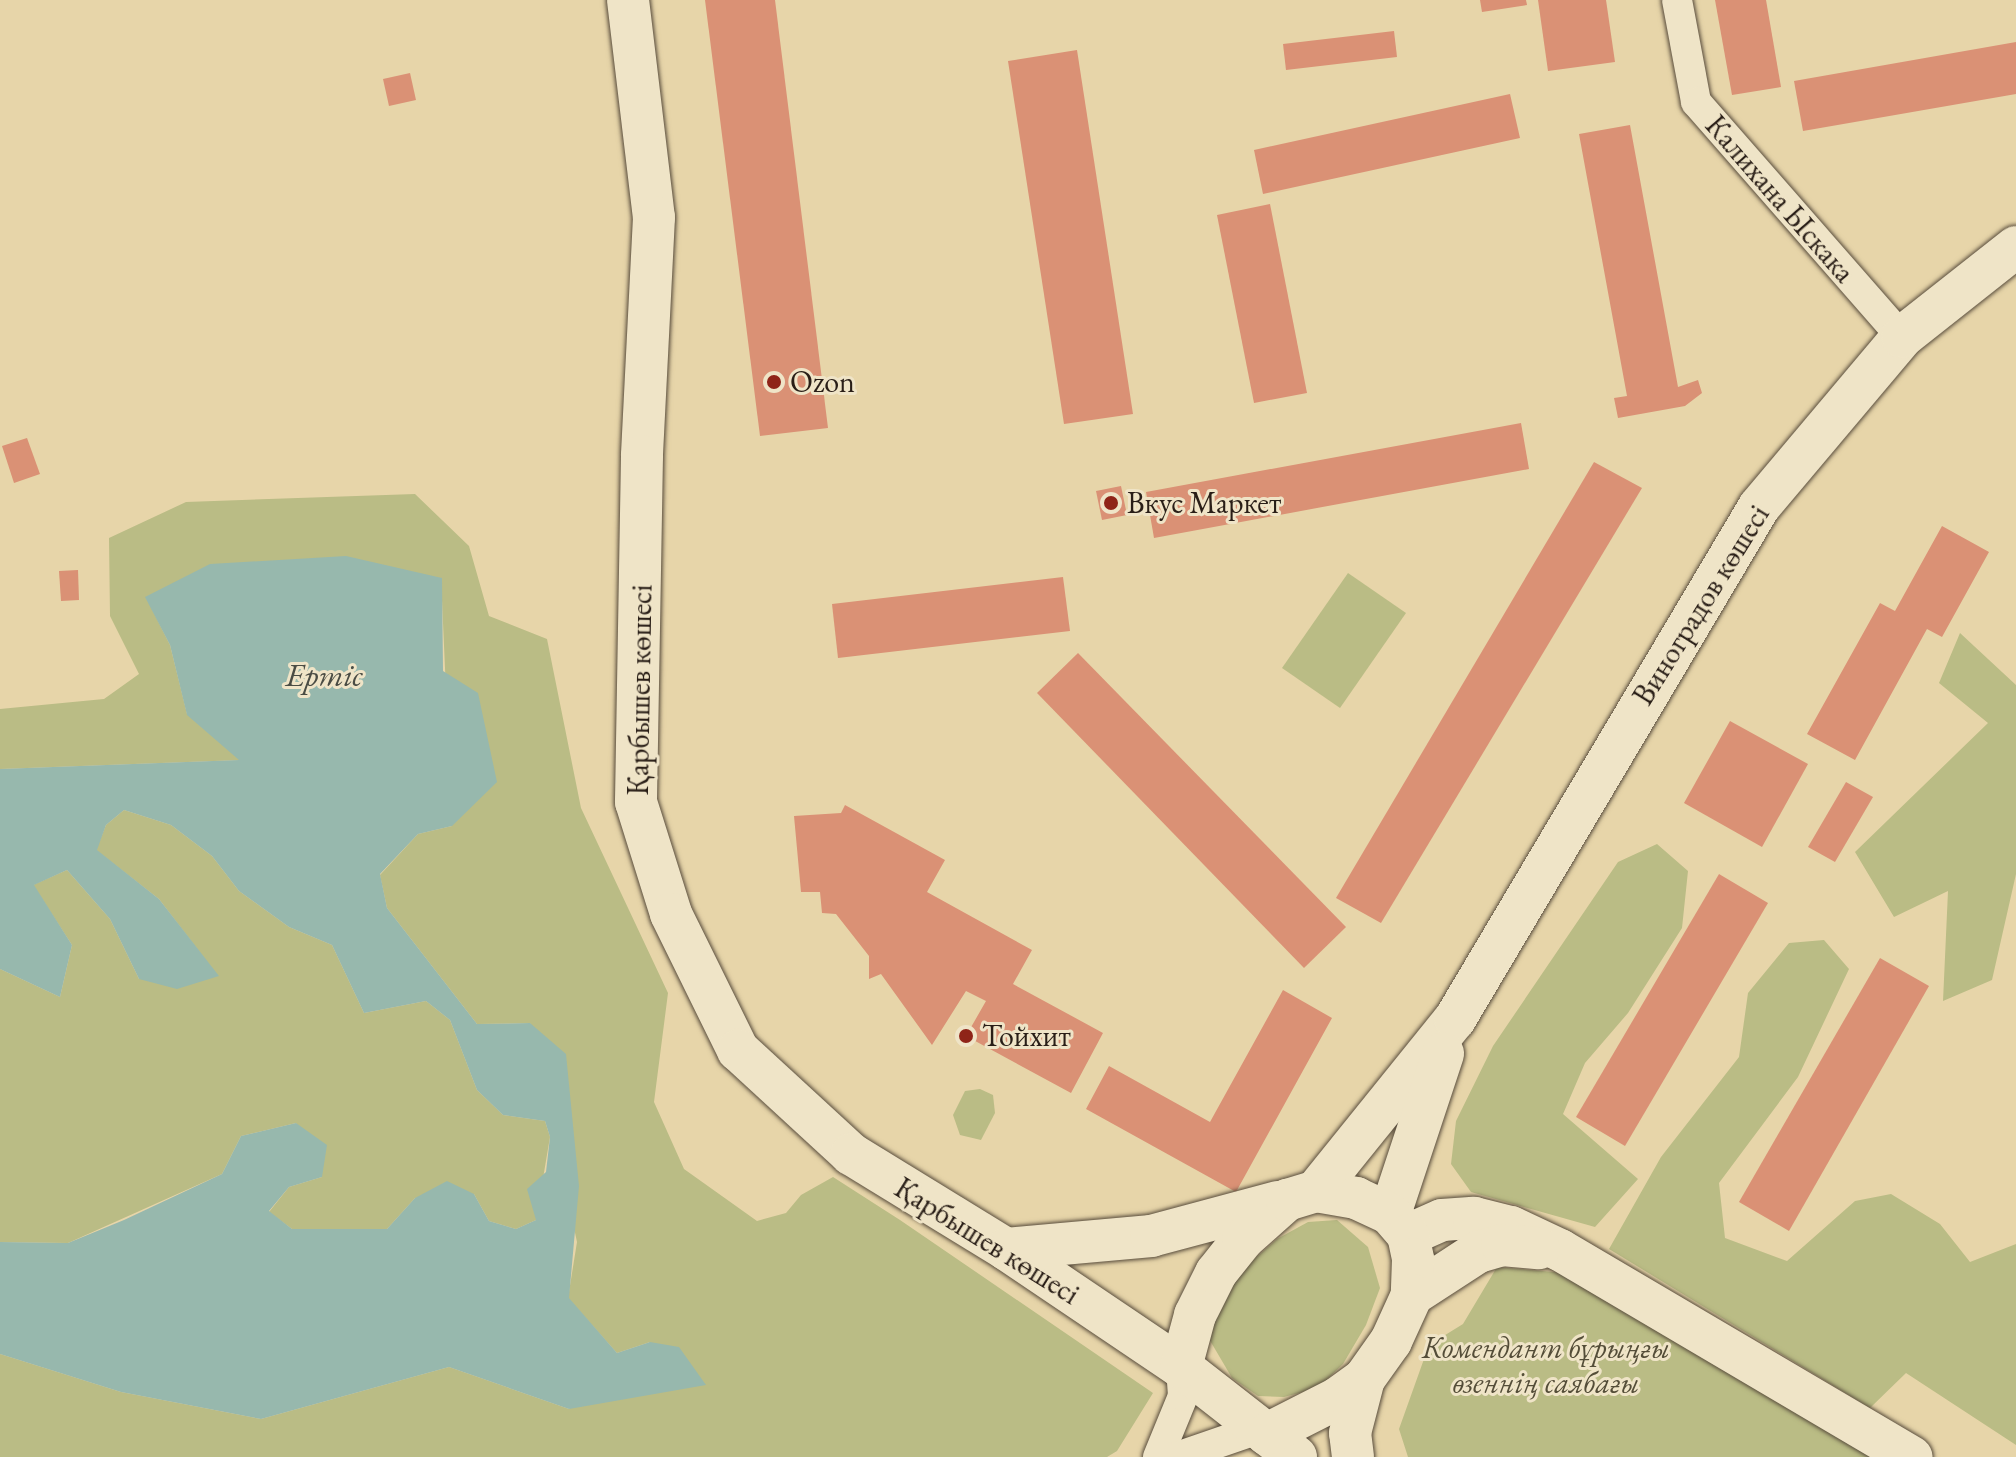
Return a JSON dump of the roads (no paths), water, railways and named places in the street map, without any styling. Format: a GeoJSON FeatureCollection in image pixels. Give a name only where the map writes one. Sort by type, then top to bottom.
{"type":"FeatureCollection","features":[{"type":"Feature","properties":{"kind":"main road","name":"Қарбышев көшесі"},"geometry":{"type":"LineString","coordinates":[[628,0],[654,217],[642,456],[636,802],[671,914],[738,1050],[858,1160],[1006,1249],[1181,1367],[1275,1440]]}},
{"type":"Feature","properties":{"kind":"main road","name":"Виноградов көшесі"},"geometry":{"type":"LineString","coordinates":[[1455,1019],[1759,507],[1902,337],[2016,247]]}},
{"type":"Feature","properties":{"kind":"main road"},"geometry":{"type":"LineString","coordinates":[[1181,1367],[1195,1315],[1216,1273],[1243,1239],[1302,1195],[1455,1019]]}},
{"type":"Feature","properties":{"kind":"main road"},"geometry":{"type":"LineString","coordinates":[[1412,1295],[1399,1225],[1455,1019]]}},
{"type":"Feature","properties":{"kind":"main road"},"geometry":{"type":"LineString","coordinates":[[1006,1249],[1151,1236],[1302,1195],[1356,1198],[1399,1225],[1474,1218],[1511,1227],[1560,1250],[1912,1457]]}},
{"type":"Feature","properties":{"kind":"main road"},"geometry":{"type":"LineString","coordinates":[[1275,1440],[1364,1379],[1391,1341],[1412,1295],[1478,1252],[1502,1245],[1560,1250]]}},
{"type":"Feature","properties":{"kind":"main road"},"geometry":{"type":"LineString","coordinates":[[1353,1457],[1350,1433],[1364,1379]]}},
{"type":"Feature","properties":{"kind":"street","name":"Калихана Ыскака"},"geometry":{"type":"LineString","coordinates":[[1677,0],[1696,102],[1902,337]]}},
{"type":"Feature","properties":{"kind":"street"},"geometry":{"type":"LineString","coordinates":[[1158,1457],[1183,1396],[1181,1367]]}},
{"type":"Feature","properties":{"kind":"street"},"geometry":{"type":"LineString","coordinates":[[1177,1457],[1275,1440]]}},
{"type":"Feature","properties":{"kind":"water","name":"Ертіс"},"geometry":{"type":"Polygon","coordinates":[[[346,556],[442,578],[443,671],[478,693],[497,782],[452,826],[418,834],[380,874],[387,908],[477,1024],[530,1023],[566,1054],[579,1186],[569,1298],[617,1353],[650,1342],[679,1347],[706,1385],[569,1409],[449,1367],[261,1419],[121,1392],[0,1354],[0,1242],[68,1243],[124,1220],[222,1174],[241,1136],[296,1123],[327,1145],[322,1177],[289,1187],[269,1211],[292,1229],[387,1229],[415,1198],[447,1181],[474,1194],[489,1221],[516,1229],[536,1220],[527,1189],[546,1172],[550,1137],[545,1121],[503,1115],[477,1090],[450,1020],[426,1001],[364,1013],[332,945],[289,927],[239,891],[212,856],[171,825],[124,810],[106,825],[97,850],[159,899],[219,976],[177,989],[139,979],[110,919],[67,870],[34,885],[72,945],[60,997],[0,969],[0,769],[239,760],[187,715],[170,645],[145,597],[210,564],[346,556]]]}},
{"type":"Feature","properties":{"kind":"place","name":"Ozon"},"geometry":{"type":"Point","coordinates":[774,382]}},
{"type":"Feature","properties":{"kind":"place","name":"Вкус Маркет"},"geometry":{"type":"Point","coordinates":[1111,503]}},
{"type":"Feature","properties":{"kind":"place","name":"Тойхит"},"geometry":{"type":"Point","coordinates":[966,1036]}},
{"type":"Feature","properties":{"kind":"park label","name":"Комендант бұрыңғы өзеннің саябағы"},"geometry":{"type":"Point","coordinates":[1546,1365]}}]}
